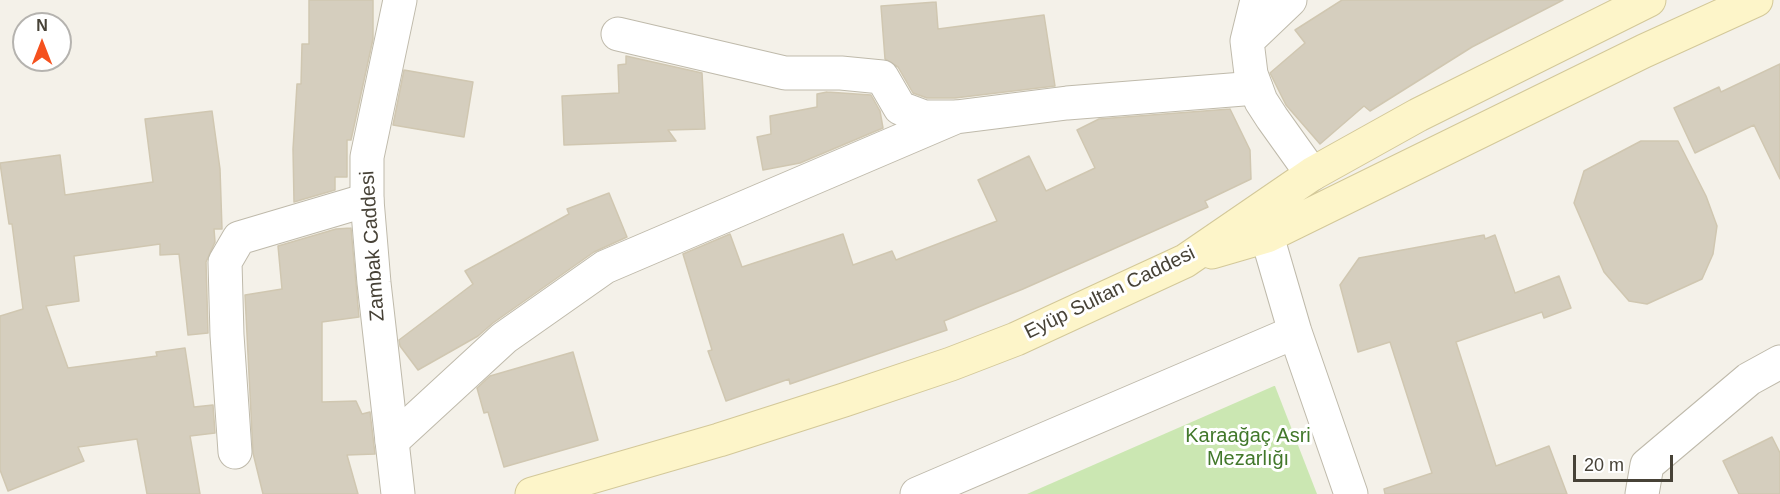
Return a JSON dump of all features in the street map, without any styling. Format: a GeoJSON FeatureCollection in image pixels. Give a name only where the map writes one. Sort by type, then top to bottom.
{"type":"FeatureCollection","features":[{"type":"Feature","properties":{"kind":"main road","name":"Eyüp Sultan Caddesi"},"geometry":{"type":"LineString","coordinates":[[532,494],[719,440],[951,364],[1016,339],[1185,261],[1312,174],[1418,115],[1649,0]]}},
{"type":"Feature","properties":{"kind":"main road"},"geometry":{"type":"LineString","coordinates":[[1185,261],[1267,237],[1623,61],[1756,0]]}},
{"type":"Feature","properties":{"kind":"street","name":"Zambak Caddesi"},"geometry":{"type":"LineString","coordinates":[[398,494],[367,200],[367,157],[400,0]]}},
{"type":"Feature","properties":{"kind":"street"},"geometry":{"type":"LineString","coordinates":[[1257,0],[1247,41],[1251,74],[1272,118],[1312,174]]}},
{"type":"Feature","properties":{"kind":"street"},"geometry":{"type":"LineString","coordinates":[[1247,41],[1290,0]]}},
{"type":"Feature","properties":{"kind":"street"},"geometry":{"type":"LineString","coordinates":[[618,34],[785,73],[841,73],[882,77],[900,108],[924,117],[956,117],[1067,103],[1256,88]]}},
{"type":"Feature","properties":{"kind":"street"},"geometry":{"type":"LineString","coordinates":[[392,441],[504,338],[605,267],[956,117]]}},
{"type":"Feature","properties":{"kind":"street"},"geometry":{"type":"LineString","coordinates":[[235,452],[227,335],[225,262],[238,238],[367,200]]}},
{"type":"Feature","properties":{"kind":"street"},"geometry":{"type":"LineString","coordinates":[[1267,237],[1295,332],[1352,494]]}},
{"type":"Feature","properties":{"kind":"street"},"geometry":{"type":"LineString","coordinates":[[917,494],[1295,332]]}},
{"type":"Feature","properties":{"kind":"street"},"geometry":{"type":"LineString","coordinates":[[1642,494],[1647,465],[1749,379],[1780,362]]}},
{"type":"Feature","properties":{"kind":"green space","name":"Karaağaç Asri Mezarlığı"},"geometry":{"type":"Polygon","coordinates":[[[1274,386],[1317,494],[1027,494],[1274,386]]]}},
{"type":"Feature","properties":{"kind":"building"},"geometry":{"type":"Polygon","coordinates":[[[309,0],[373,0],[373,39],[351,140],[347,140],[347,177],[335,177],[335,190],[294,202],[293,149],[297,84],[301,84],[302,44],[309,44],[309,0]]]}},
{"type":"Feature","properties":{"kind":"building"},"geometry":{"type":"Polygon","coordinates":[[[1342,0],[1563,0],[1472,47],[1370,111],[1364,106],[1320,144],[1286,105],[1270,73],[1305,43],[1295,30],[1342,0]]]}},
{"type":"Feature","properties":{"kind":"building"},"geometry":{"type":"Polygon","coordinates":[[[936,2],[938,29],[1044,15],[1055,86],[955,98],[927,98],[913,93],[898,67],[885,59],[881,6],[936,2]]]}},
{"type":"Feature","properties":{"kind":"building"},"geometry":{"type":"Polygon","coordinates":[[[626,56],[702,73],[705,129],[668,130],[676,141],[564,145],[562,96],[619,93],[618,65],[626,64],[626,56]]]}},
{"type":"Feature","properties":{"kind":"building"},"geometry":{"type":"Polygon","coordinates":[[[1780,64],[1780,179],[1754,125],[1695,153],[1674,108],[1719,87],[1721,92],[1780,64]]]}},
{"type":"Feature","properties":{"kind":"building"},"geometry":{"type":"Polygon","coordinates":[[[404,70],[473,82],[464,137],[393,125],[404,70]]]}},
{"type":"Feature","properties":{"kind":"building"},"geometry":{"type":"Polygon","coordinates":[[[827,92],[871,95],[880,111],[883,128],[800,163],[763,170],[757,137],[771,134],[770,116],[817,107],[817,94],[827,92]]]}},
{"type":"Feature","properties":{"kind":"building"},"geometry":{"type":"Polygon","coordinates":[[[1230,109],[1250,150],[1251,179],[1205,201],[1208,207],[1023,289],[944,321],[947,330],[790,384],[789,379],[726,401],[708,351],[712,350],[683,254],[730,234],[742,267],[843,234],[853,265],[892,251],[896,260],[997,221],[978,180],[1029,156],[1046,191],[1095,168],[1077,130],[1099,119],[1230,109]]]}},
{"type":"Feature","properties":{"kind":"building"},"geometry":{"type":"Polygon","coordinates":[[[212,111],[220,169],[222,229],[214,229],[215,242],[206,262],[208,333],[188,335],[179,254],[160,255],[160,244],[74,256],[79,301],[46,306],[68,368],[157,356],[156,352],[185,348],[194,407],[213,405],[215,433],[190,436],[200,494],[147,494],[137,439],[78,447],[84,461],[8,491],[0,470],[0,316],[23,309],[12,224],[9,224],[0,163],[60,155],[65,195],[153,182],[145,119],[212,111]]]}},
{"type":"Feature","properties":{"kind":"building"},"geometry":{"type":"Polygon","coordinates":[[[1641,141],[1678,141],[1706,196],[1717,226],[1713,254],[1702,279],[1647,304],[1629,301],[1604,272],[1574,203],[1584,171],[1641,141]]]}},
{"type":"Feature","properties":{"kind":"building"},"geometry":{"type":"Polygon","coordinates":[[[609,193],[627,237],[594,252],[478,336],[418,370],[400,346],[399,340],[473,284],[465,271],[569,214],[567,209],[609,193]]]}},
{"type":"Feature","properties":{"kind":"building"},"geometry":{"type":"Polygon","coordinates":[[[351,228],[359,317],[322,322],[322,402],[356,401],[362,414],[370,412],[375,454],[347,455],[358,494],[263,494],[253,453],[245,295],[282,289],[278,246],[336,229],[351,228]]]}},
{"type":"Feature","properties":{"kind":"building"},"geometry":{"type":"Polygon","coordinates":[[[1484,235],[1485,239],[1495,235],[1515,293],[1559,276],[1571,308],[1544,318],[1542,312],[1456,342],[1496,466],[1549,446],[1567,494],[1385,494],[1384,489],[1432,473],[1390,342],[1358,352],[1340,285],[1359,258],[1484,235]]]}},
{"type":"Feature","properties":{"kind":"building"},"geometry":{"type":"Polygon","coordinates":[[[573,352],[598,440],[504,467],[488,412],[484,413],[477,388],[490,376],[573,352]]]}},
{"type":"Feature","properties":{"kind":"building"},"geometry":{"type":"Polygon","coordinates":[[[1772,437],[1780,453],[1780,494],[1739,494],[1723,461],[1772,437]]]}}]}
